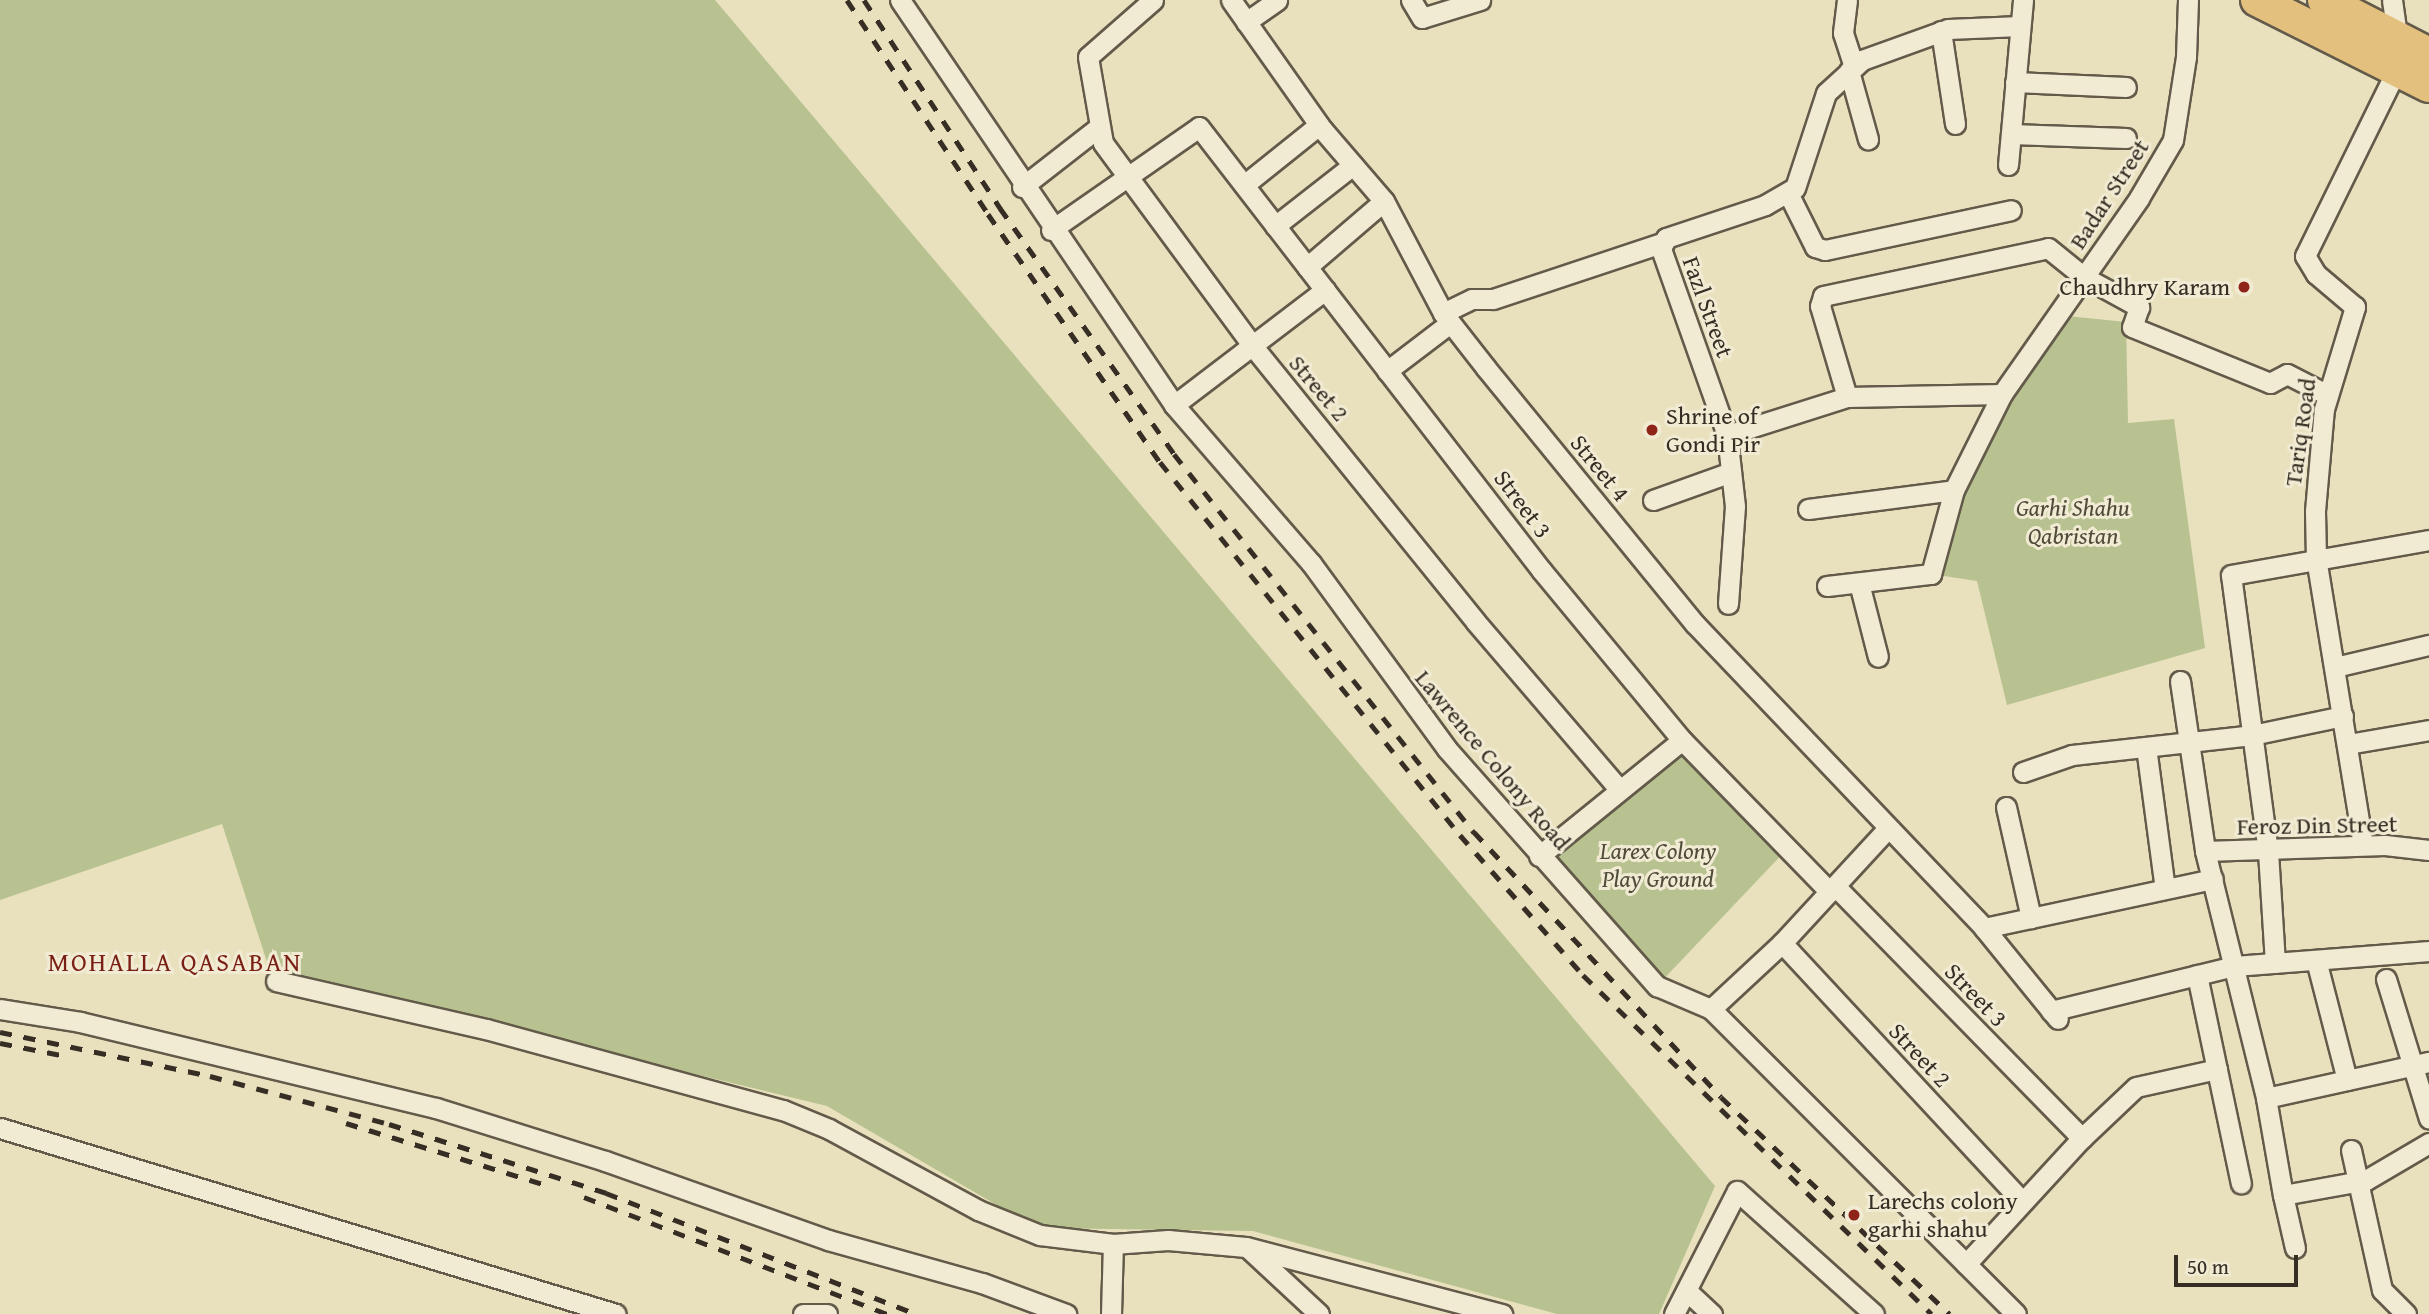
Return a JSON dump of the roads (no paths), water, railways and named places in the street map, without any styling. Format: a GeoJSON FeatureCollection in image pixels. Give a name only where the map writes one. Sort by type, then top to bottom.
{"type":"FeatureCollection","features":[{"type":"Feature","properties":{"kind":"main road"},"geometry":{"type":"LineString","coordinates":[[2257,0],[2429,86]]}},
{"type":"Feature","properties":{"kind":"main road"},"geometry":{"type":"LineString","coordinates":[[2324,0],[2429,54]]}},
{"type":"Feature","properties":{"kind":"street","name":"Street 2"},"geometry":{"type":"LineString","coordinates":[[1153,0],[1127,8],[1088,57],[1103,143],[1251,344],[1475,621],[1619,789]]}},
{"type":"Feature","properties":{"kind":"street","name":"Street 4"},"geometry":{"type":"LineString","coordinates":[[1230,0],[1319,125],[1384,201],[1447,318],[1695,624],[1984,928],[2055,1015],[2197,975]]}},
{"type":"Feature","properties":{"kind":"street"},"geometry":{"type":"LineString","coordinates":[[1246,22],[1277,0]]}},
{"type":"Feature","properties":{"kind":"street"},"geometry":{"type":"LineString","coordinates":[[1411,0],[1422,18],[1480,0]]}},
{"type":"Feature","properties":{"kind":"street"},"geometry":{"type":"LineString","coordinates":[[1847,0],[1843,33],[1868,139]]}},
{"type":"Feature","properties":{"kind":"street"},"geometry":{"type":"LineString","coordinates":[[2008,164],[2023,0]]}},
{"type":"Feature","properties":{"kind":"street","name":"Badar Street"},"geometry":{"type":"LineString","coordinates":[[1858,583],[1931,574],[1942,544],[1954,491],[2002,394],[2084,277],[2173,140],[2186,57],[2188,0]]}},
{"type":"Feature","properties":{"kind":"street"},"geometry":{"type":"LineString","coordinates":[[2392,0],[2397,37]]}},
{"type":"Feature","properties":{"kind":"street","name":"Lawrence Colony Road"},"geometry":{"type":"LineString","coordinates":[[904,2],[1051,230],[1174,405],[1311,563],[1439,738],[1539,856],[1657,986],[1711,1009],[2016,1314]]}},
{"type":"Feature","properties":{"kind":"street"},"geometry":{"type":"LineString","coordinates":[[2011,209],[1825,250],[1815,247],[1788,193],[1795,188],[1806,163],[1826,93],[1852,69],[1941,31],[2020,26]]}},
{"type":"Feature","properties":{"kind":"street"},"geometry":{"type":"LineString","coordinates":[[1941,31],[1955,124]]}},
{"type":"Feature","properties":{"kind":"street","name":"Tariq Road"},"geometry":{"type":"LineString","coordinates":[[2363,845],[2316,559],[2315,511],[2328,395],[2355,307],[2316,274],[2305,256],[2397,69]]}},
{"type":"Feature","properties":{"kind":"street"},"geometry":{"type":"LineString","coordinates":[[2015,82],[2126,86]]}},
{"type":"Feature","properties":{"kind":"street"},"geometry":{"type":"LineString","coordinates":[[1244,185],[1319,125]]}},
{"type":"Feature","properties":{"kind":"street"},"geometry":{"type":"LineString","coordinates":[[1023,187],[1099,127]]}},
{"type":"Feature","properties":{"kind":"street","name":"Street 3"},"geometry":{"type":"LineString","coordinates":[[1129,176],[1199,127],[1387,371],[1682,740],[2082,1138]]}},
{"type":"Feature","properties":{"kind":"street"},"geometry":{"type":"LineString","coordinates":[[2011,134],[2126,138]]}},
{"type":"Feature","properties":{"kind":"street"},"geometry":{"type":"LineString","coordinates":[[1275,226],[1353,166]]}},
{"type":"Feature","properties":{"kind":"street"},"geometry":{"type":"LineString","coordinates":[[1051,230],[1129,176]]}},
{"type":"Feature","properties":{"kind":"street","name":"Fazl Street"},"geometry":{"type":"LineString","coordinates":[[1728,604],[1735,506],[1727,435],[1661,249],[1666,238],[1765,205],[1788,193]]}},
{"type":"Feature","properties":{"kind":"street"},"geometry":{"type":"LineString","coordinates":[[1307,267],[1384,201]]}},
{"type":"Feature","properties":{"kind":"street"},"geometry":{"type":"LineString","coordinates":[[1387,371],[1472,299],[1493,299],[1664,242]]}},
{"type":"Feature","properties":{"kind":"street"},"geometry":{"type":"LineString","coordinates":[[1847,397],[1820,306],[1823,296],[2043,248],[2084,277],[2139,307],[2132,327],[2270,383],[2287,374],[2328,395]]}},
{"type":"Feature","properties":{"kind":"street"},"geometry":{"type":"LineString","coordinates":[[1174,405],[1325,290]]}},
{"type":"Feature","properties":{"kind":"street"},"geometry":{"type":"LineString","coordinates":[[1727,435],[1847,397],[2002,394]]}},
{"type":"Feature","properties":{"kind":"street"},"geometry":{"type":"LineString","coordinates":[[1653,500],[1731,472]]}},
{"type":"Feature","properties":{"kind":"street"},"geometry":{"type":"LineString","coordinates":[[1808,509],[1954,491]]}},
{"type":"Feature","properties":{"kind":"street"},"geometry":{"type":"LineString","coordinates":[[2275,963],[2268,852],[2231,575],[2429,540]]}},
{"type":"Feature","properties":{"kind":"street"},"geometry":{"type":"LineString","coordinates":[[1828,586],[1858,583],[1878,657]]}},
{"type":"Feature","properties":{"kind":"street"},"geometry":{"type":"LineString","coordinates":[[2335,667],[2429,645]]}},
{"type":"Feature","properties":{"kind":"street"},"geometry":{"type":"LineString","coordinates":[[2180,681],[2205,851],[2266,1098],[2295,1248]]}},
{"type":"Feature","properties":{"kind":"street"},"geometry":{"type":"LineString","coordinates":[[2023,772],[2072,755],[2252,736],[2343,716]]}},
{"type":"Feature","properties":{"kind":"street"},"geometry":{"type":"LineString","coordinates":[[2348,744],[2429,730]]}},
{"type":"Feature","properties":{"kind":"street"},"geometry":{"type":"LineString","coordinates":[[1539,856],[1682,740]]}},
{"type":"Feature","properties":{"kind":"street"},"geometry":{"type":"LineString","coordinates":[[2146,747],[2165,889]]}},
{"type":"Feature","properties":{"kind":"street"},"geometry":{"type":"LineString","coordinates":[[2006,807],[2031,918]]}},
{"type":"Feature","properties":{"kind":"street"},"geometry":{"type":"LineString","coordinates":[[1711,1009],[1782,943],[1888,828]]}},
{"type":"Feature","properties":{"kind":"street","name":"Feroz Din Street"},"geometry":{"type":"LineString","coordinates":[[2205,851],[2268,852],[2363,845],[2429,850]]}},
{"type":"Feature","properties":{"kind":"street"},"geometry":{"type":"LineString","coordinates":[[1984,928],[2213,879]]}},
{"type":"Feature","properties":{"kind":"street","name":"Street 2"},"geometry":{"type":"LineString","coordinates":[[1782,943],[2022,1201]]}},
{"type":"Feature","properties":{"kind":"street"},"geometry":{"type":"LineString","coordinates":[[2241,1183],[2197,975],[2234,966],[2429,951]]}},
{"type":"Feature","properties":{"kind":"street"},"geometry":{"type":"LineString","coordinates":[[2316,960],[2347,1080]]}},
{"type":"Feature","properties":{"kind":"street"},"geometry":{"type":"LineString","coordinates":[[2386,979],[2422,1064],[2429,1119]]}},
{"type":"Feature","properties":{"kind":"street"},"geometry":{"type":"LineString","coordinates":[[276,981],[486,1029],[783,1110],[829,1129],[978,1210],[1040,1235],[1113,1244],[1168,1240],[1246,1247],[1502,1314]]}},
{"type":"Feature","properties":{"kind":"street"},"geometry":{"type":"LineString","coordinates":[[0,1009],[80,1022],[436,1108],[605,1161],[828,1240],[982,1283],[1066,1314]]}},
{"type":"Feature","properties":{"kind":"street"},"geometry":{"type":"LineString","coordinates":[[2266,1098],[2422,1064]]}},
{"type":"Feature","properties":{"kind":"street"},"geometry":{"type":"LineString","coordinates":[[1966,1264],[2082,1138],[2136,1087],[2217,1069]]}},
{"type":"Feature","properties":{"kind":"street"},"geometry":{"type":"LineString","coordinates":[[0,1128],[616,1314]]}},
{"type":"Feature","properties":{"kind":"street"},"geometry":{"type":"LineString","coordinates":[[2283,1195],[2358,1181],[2429,1143]]}},
{"type":"Feature","properties":{"kind":"street"},"geometry":{"type":"LineString","coordinates":[[2351,1150],[2382,1290],[2406,1314]]}},
{"type":"Feature","properties":{"kind":"street"},"geometry":{"type":"LineString","coordinates":[[1674,1314],[1688,1293],[1737,1191],[1874,1314]]}},
{"type":"Feature","properties":{"kind":"street"},"geometry":{"type":"LineString","coordinates":[[1111,1314],[1113,1244]]}},
{"type":"Feature","properties":{"kind":"street"},"geometry":{"type":"LineString","coordinates":[[1246,1247],[1319,1314]]}},
{"type":"Feature","properties":{"kind":"street"},"geometry":{"type":"LineString","coordinates":[[1688,1293],[1712,1314]]}},
{"type":"Feature","properties":{"kind":"street"},"geometry":{"type":"LineString","coordinates":[[1455,1300],[1469,1314]]}},
{"type":"Feature","properties":{"kind":"street"},"geometry":{"type":"LineString","coordinates":[[803,1314],[827,1314]]}},
{"type":"Feature","properties":{"kind":"railway"},"geometry":{"type":"LineString","coordinates":[[847,0],[988,214],[1160,462],[1460,835],[1583,975],[1931,1314]]}},
{"type":"Feature","properties":{"kind":"railway"},"geometry":{"type":"LineString","coordinates":[[864,0],[1000,208],[1174,454],[1474,832],[1721,1097],[1950,1314]]}},
{"type":"Feature","properties":{"kind":"railway"},"geometry":{"type":"LineString","coordinates":[[0,1032],[210,1076],[389,1124],[606,1193],[917,1314]]}},
{"type":"Feature","properties":{"kind":"railway"},"geometry":{"type":"LineString","coordinates":[[0,1043],[61,1055]]}},
{"type":"Feature","properties":{"kind":"railway"},"geometry":{"type":"LineString","coordinates":[[346,1123],[550,1186]]}},
{"type":"Feature","properties":{"kind":"railway"},"geometry":{"type":"LineString","coordinates":[[584,1197],[887,1314]]}},
{"type":"Feature","properties":{"kind":"place","name":"Chaudhry Karam"},"geometry":{"type":"Point","coordinates":[2244,287]}},
{"type":"Feature","properties":{"kind":"place","name":"Shrine of Gondi Pir"},"geometry":{"type":"Point","coordinates":[1652,430]}},
{"type":"Feature","properties":{"kind":"place","name":"Larechs colony garhi shahu"},"geometry":{"type":"Point","coordinates":[1854,1215]}},
{"type":"Feature","properties":{"kind":"district","name":"MOHALLA QASABAN"},"geometry":{"type":"Point","coordinates":[175,962]}},
{"type":"Feature","properties":{"kind":"park label","name":"Garhi Shahu Qabristan"},"geometry":{"type":"Point","coordinates":[2073,522]}},
{"type":"Feature","properties":{"kind":"park label","name":"Larex Colony Play Ground"},"geometry":{"type":"Point","coordinates":[1658,865]}}]}
